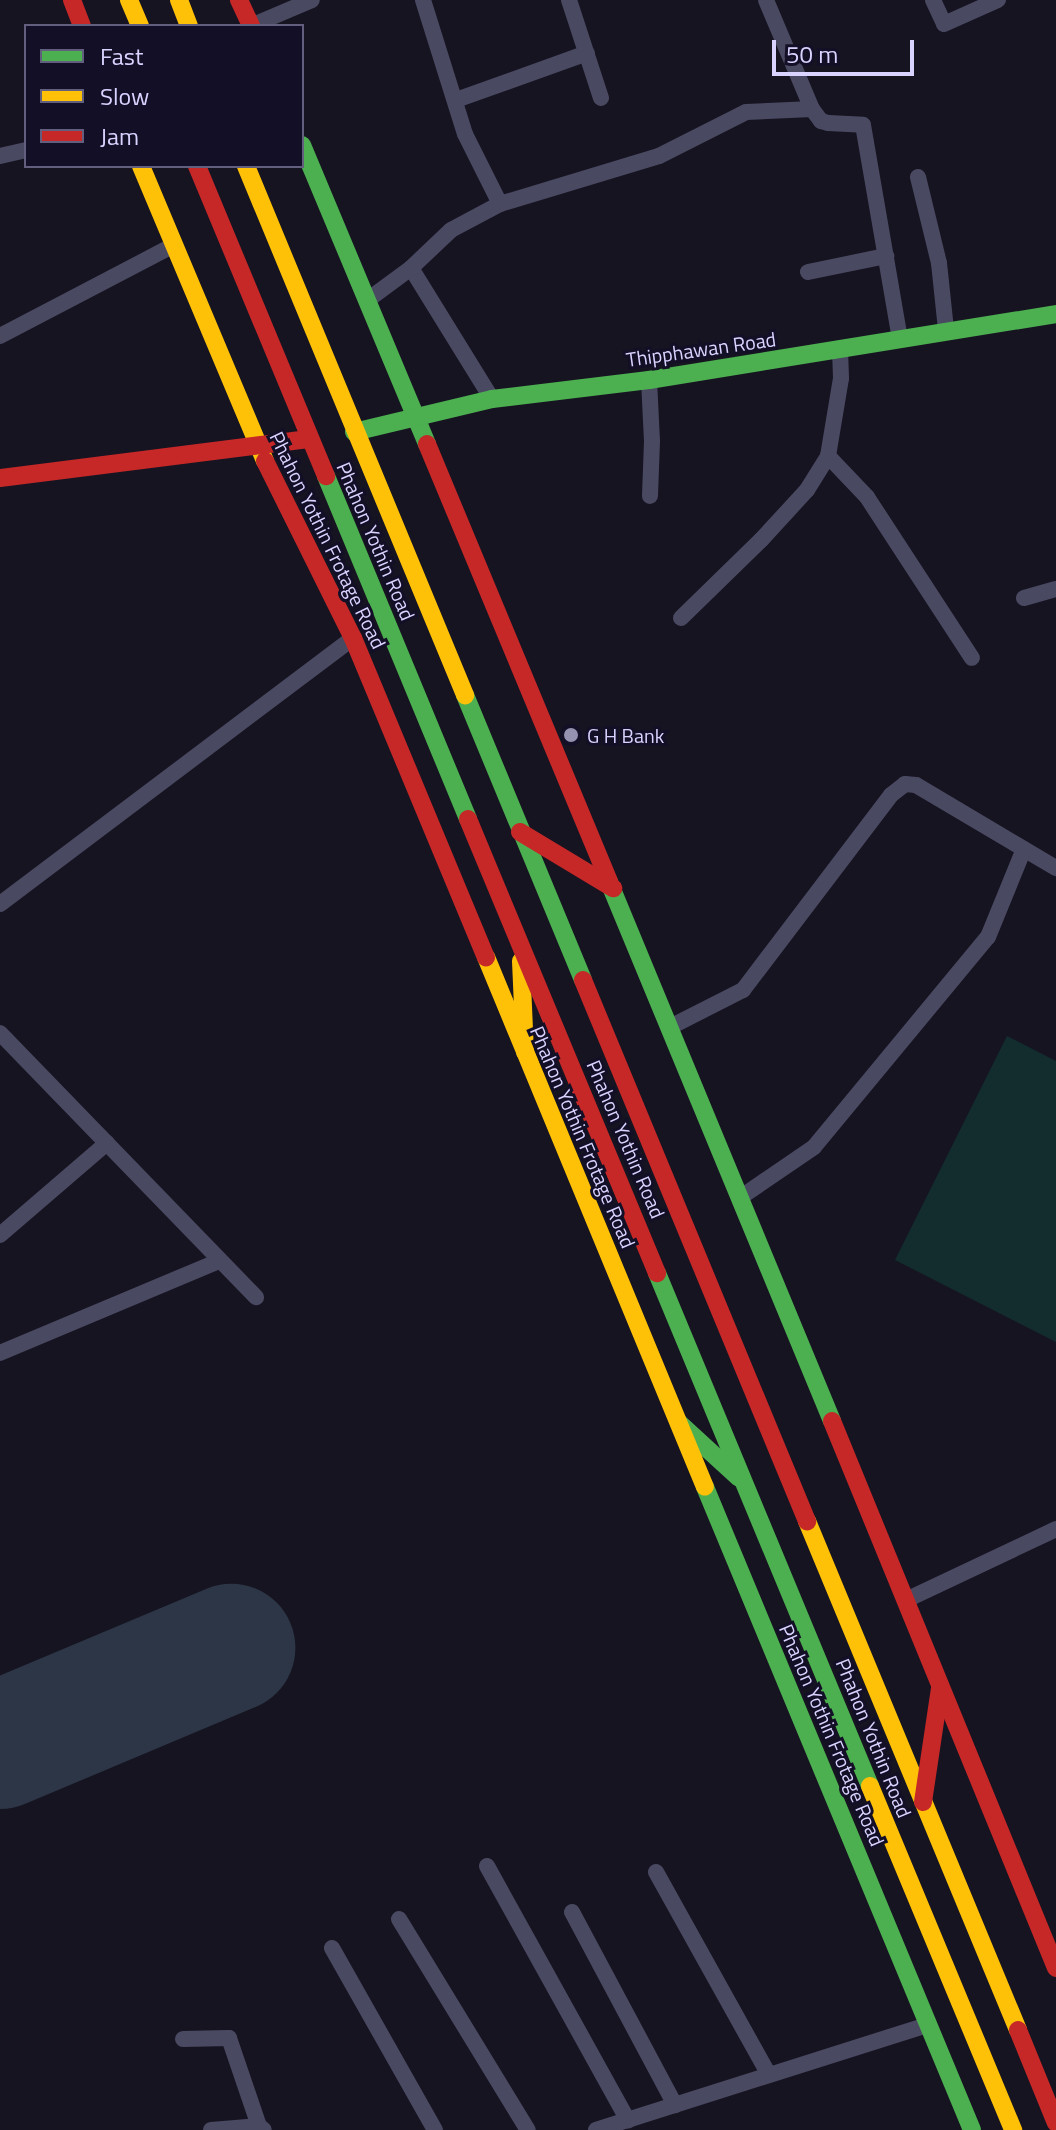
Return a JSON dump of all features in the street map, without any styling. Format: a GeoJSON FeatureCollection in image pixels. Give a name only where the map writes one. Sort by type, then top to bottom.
{"type":"FeatureCollection","features":[{"type":"Feature","properties":{"kind":"main road"},"geometry":{"type":"LineString","coordinates":[[72,0],[81,24]]}},
{"type":"Feature","properties":{"kind":"main road"},"geometry":{"type":"LineString","coordinates":[[129,0],[139,24]]}},
{"type":"Feature","properties":{"kind":"main road"},"geometry":{"type":"LineString","coordinates":[[179,0],[188,24]]}},
{"type":"Feature","properties":{"kind":"main road"},"geometry":{"type":"LineString","coordinates":[[239,0],[250,24]]}},
{"type":"Feature","properties":{"kind":"main road"},"geometry":{"type":"LineString","coordinates":[[304,150],[369,299],[741,1197],[1056,1968]]}},
{"type":"Feature","properties":{"kind":"main road","name":"Phahon Yothin Frotage Road"},"geometry":{"type":"LineString","coordinates":[[142,168],[258,446],[353,638],[972,2130]]}},
{"type":"Feature","properties":{"kind":"main road","name":"Phahon Yothin Road"},"geometry":{"type":"LineString","coordinates":[[198,168],[331,435],[520,832],[1056,2123]]}},
{"type":"Feature","properties":{"kind":"main road","name":"Phahon Yothin Road"},"geometry":{"type":"LineString","coordinates":[[247,168],[331,435],[520,944],[1013,2130]]}},
{"type":"Feature","properties":{"kind":"main road","name":"Thipphawan Road"},"geometry":{"type":"LineString","coordinates":[[0,478],[331,435],[492,399],[649,380],[1056,314]]}},
{"type":"Feature","properties":{"kind":"main road"},"geometry":{"type":"LineString","coordinates":[[520,832],[613,888]]}},
{"type":"Feature","properties":{"kind":"main road"},"geometry":{"type":"LineString","coordinates":[[520,944],[525,1052]]}},
{"type":"Feature","properties":{"kind":"main road"},"geometry":{"type":"LineString","coordinates":[[679,1423],[746,1484]]}},
{"type":"Feature","properties":{"kind":"main road"},"geometry":{"type":"LineString","coordinates":[[923,1802],[940,1688]]}},
{"type":"Feature","properties":{"kind":"street"},"geometry":{"type":"LineString","coordinates":[[256,24],[312,0]]}},
{"type":"Feature","properties":{"kind":"street"},"geometry":{"type":"LineString","coordinates":[[423,0],[465,134],[500,204]]}},
{"type":"Feature","properties":{"kind":"street"},"geometry":{"type":"LineString","coordinates":[[569,0],[601,98]]}},
{"type":"Feature","properties":{"kind":"street"},"geometry":{"type":"LineString","coordinates":[[766,0],[812,109],[821,121],[863,125],[900,339]]}},
{"type":"Feature","properties":{"kind":"street"},"geometry":{"type":"LineString","coordinates":[[933,0],[944,24],[998,0]]}},
{"type":"Feature","properties":{"kind":"street"},"geometry":{"type":"LineString","coordinates":[[456,100],[587,53]]}},
{"type":"Feature","properties":{"kind":"street"},"geometry":{"type":"LineString","coordinates":[[369,299],[411,268],[451,230],[500,204],[659,156],[746,112],[812,109]]}},
{"type":"Feature","properties":{"kind":"street"},"geometry":{"type":"LineString","coordinates":[[0,156],[24,150]]}},
{"type":"Feature","properties":{"kind":"street"},"geometry":{"type":"LineString","coordinates":[[918,177],[939,263],[946,330]]}},
{"type":"Feature","properties":{"kind":"street"},"geometry":{"type":"LineString","coordinates":[[0,336],[174,245]]}},
{"type":"Feature","properties":{"kind":"street"},"geometry":{"type":"LineString","coordinates":[[808,272],[886,256]]}},
{"type":"Feature","properties":{"kind":"street"},"geometry":{"type":"LineString","coordinates":[[411,268],[492,399]]}},
{"type":"Feature","properties":{"kind":"street"},"geometry":{"type":"LineString","coordinates":[[681,618],[807,490],[828,456],[841,378],[840,351]]}},
{"type":"Feature","properties":{"kind":"street"},"geometry":{"type":"LineString","coordinates":[[649,380],[652,441],[650,496]]}},
{"type":"Feature","properties":{"kind":"street"},"geometry":{"type":"LineString","coordinates":[[828,456],[846,471],[867,497],[972,658]]}},
{"type":"Feature","properties":{"kind":"street"},"geometry":{"type":"LineString","coordinates":[[1024,598],[1056,589]]}},
{"type":"Feature","properties":{"kind":"street"},"geometry":{"type":"LineString","coordinates":[[3,897],[353,638]]}},
{"type":"Feature","properties":{"kind":"street"},"geometry":{"type":"LineString","coordinates":[[670,1027],[743,990],[891,795],[905,784],[916,785],[1056,868]]}},
{"type":"Feature","properties":{"kind":"street"},"geometry":{"type":"LineString","coordinates":[[741,1197],[814,1147],[988,937],[1024,849]]}},
{"type":"Feature","properties":{"kind":"street"},"geometry":{"type":"LineString","coordinates":[[0,1033],[256,1297]]}},
{"type":"Feature","properties":{"kind":"street"},"geometry":{"type":"LineString","coordinates":[[0,1235],[107,1143]]}},
{"type":"Feature","properties":{"kind":"street"},"geometry":{"type":"LineString","coordinates":[[0,1353],[219,1261]]}},
{"type":"Feature","properties":{"kind":"street"},"geometry":{"type":"LineString","coordinates":[[906,1600],[1056,1529]]}},
{"type":"Feature","properties":{"kind":"street"},"geometry":{"type":"LineString","coordinates":[[487,1866],[628,2120]]}},
{"type":"Feature","properties":{"kind":"street"},"geometry":{"type":"LineString","coordinates":[[656,1872],[769,2075]]}},
{"type":"Feature","properties":{"kind":"street"},"geometry":{"type":"LineString","coordinates":[[572,1912],[675,2105]]}},
{"type":"Feature","properties":{"kind":"street"},"geometry":{"type":"LineString","coordinates":[[399,1919],[528,2130]]}},
{"type":"Feature","properties":{"kind":"street"},"geometry":{"type":"LineString","coordinates":[[332,1948],[435,2130]]}},
{"type":"Feature","properties":{"kind":"street"},"geometry":{"type":"LineString","coordinates":[[596,2130],[928,2025]]}},
{"type":"Feature","properties":{"kind":"street"},"geometry":{"type":"LineString","coordinates":[[183,2039],[229,2038],[262,2128],[211,2130]]}},
{"type":"Feature","properties":{"kind":"green space"},"geometry":{"type":"Polygon","coordinates":[[[1007,1036],[1056,1061],[1056,1342],[895,1260],[1007,1036]]]}},
{"type":"Feature","properties":{"kind":"runway"},"geometry":{"type":"LineString","coordinates":[[0,1745],[231,1648]]}},
{"type":"Feature","properties":{"kind":"traffic: fast"},"geometry":{"type":"LineString","coordinates":[[304,150],[427,444]]}},
{"type":"Feature","properties":{"kind":"traffic: fast"},"geometry":{"type":"LineString","coordinates":[[354,432],[492,399],[649,380],[1056,314]]}},
{"type":"Feature","properties":{"kind":"traffic: fast"},"geometry":{"type":"LineString","coordinates":[[326,476],[468,819]]}},
{"type":"Feature","properties":{"kind":"traffic: fast"},"geometry":{"type":"LineString","coordinates":[[465,695],[583,980]]}},
{"type":"Feature","properties":{"kind":"traffic: fast"},"geometry":{"type":"LineString","coordinates":[[609,882],[832,1421]]}},
{"type":"Feature","properties":{"kind":"traffic: fast"},"geometry":{"type":"LineString","coordinates":[[657,1273],[870,1786]]}},
{"type":"Feature","properties":{"kind":"traffic: fast"},"geometry":{"type":"LineString","coordinates":[[679,1423],[739,1478]]}},
{"type":"Feature","properties":{"kind":"traffic: fast"},"geometry":{"type":"LineString","coordinates":[[705,1487],[972,2130]]}},
{"type":"Feature","properties":{"kind":"traffic: slow"},"geometry":{"type":"LineString","coordinates":[[129,0],[139,24]]}},
{"type":"Feature","properties":{"kind":"traffic: slow"},"geometry":{"type":"LineString","coordinates":[[179,0],[188,24]]}},
{"type":"Feature","properties":{"kind":"traffic: slow"},"geometry":{"type":"LineString","coordinates":[[142,168],[265,461]]}},
{"type":"Feature","properties":{"kind":"traffic: slow"},"geometry":{"type":"LineString","coordinates":[[247,168],[465,695]]}},
{"type":"Feature","properties":{"kind":"traffic: slow"},"geometry":{"type":"LineString","coordinates":[[486,957],[705,1487]]}},
{"type":"Feature","properties":{"kind":"traffic: slow"},"geometry":{"type":"LineString","coordinates":[[521,961],[525,1052]]}},
{"type":"Feature","properties":{"kind":"traffic: slow"},"geometry":{"type":"LineString","coordinates":[[807,1521],[1018,2030]]}},
{"type":"Feature","properties":{"kind":"traffic: slow"},"geometry":{"type":"LineString","coordinates":[[870,1786],[1013,2130]]}},
{"type":"Feature","properties":{"kind":"traffic: jam"},"geometry":{"type":"LineString","coordinates":[[72,0],[81,24]]}},
{"type":"Feature","properties":{"kind":"traffic: jam"},"geometry":{"type":"LineString","coordinates":[[239,0],[250,24]]}},
{"type":"Feature","properties":{"kind":"traffic: jam"},"geometry":{"type":"LineString","coordinates":[[198,168],[326,476]]}},
{"type":"Feature","properties":{"kind":"traffic: jam"},"geometry":{"type":"LineString","coordinates":[[0,478],[309,439]]}},
{"type":"Feature","properties":{"kind":"traffic: jam"},"geometry":{"type":"LineString","coordinates":[[427,444],[609,882]]}},
{"type":"Feature","properties":{"kind":"traffic: jam"},"geometry":{"type":"LineString","coordinates":[[265,461],[353,638],[486,957]]}},
{"type":"Feature","properties":{"kind":"traffic: jam"},"geometry":{"type":"LineString","coordinates":[[468,819],[657,1273]]}},
{"type":"Feature","properties":{"kind":"traffic: jam"},"geometry":{"type":"LineString","coordinates":[[520,832],[613,888]]}},
{"type":"Feature","properties":{"kind":"traffic: jam"},"geometry":{"type":"LineString","coordinates":[[583,980],[807,1521]]}},
{"type":"Feature","properties":{"kind":"traffic: jam"},"geometry":{"type":"LineString","coordinates":[[832,1421],[1056,1968]]}},
{"type":"Feature","properties":{"kind":"traffic: jam"},"geometry":{"type":"LineString","coordinates":[[923,1802],[940,1688]]}},
{"type":"Feature","properties":{"kind":"traffic: jam"},"geometry":{"type":"LineString","coordinates":[[1018,2030],[1056,2123]]}},
{"type":"Feature","properties":{"kind":"place","name":"G H Bank"},"geometry":{"type":"Point","coordinates":[571,735]}}]}
